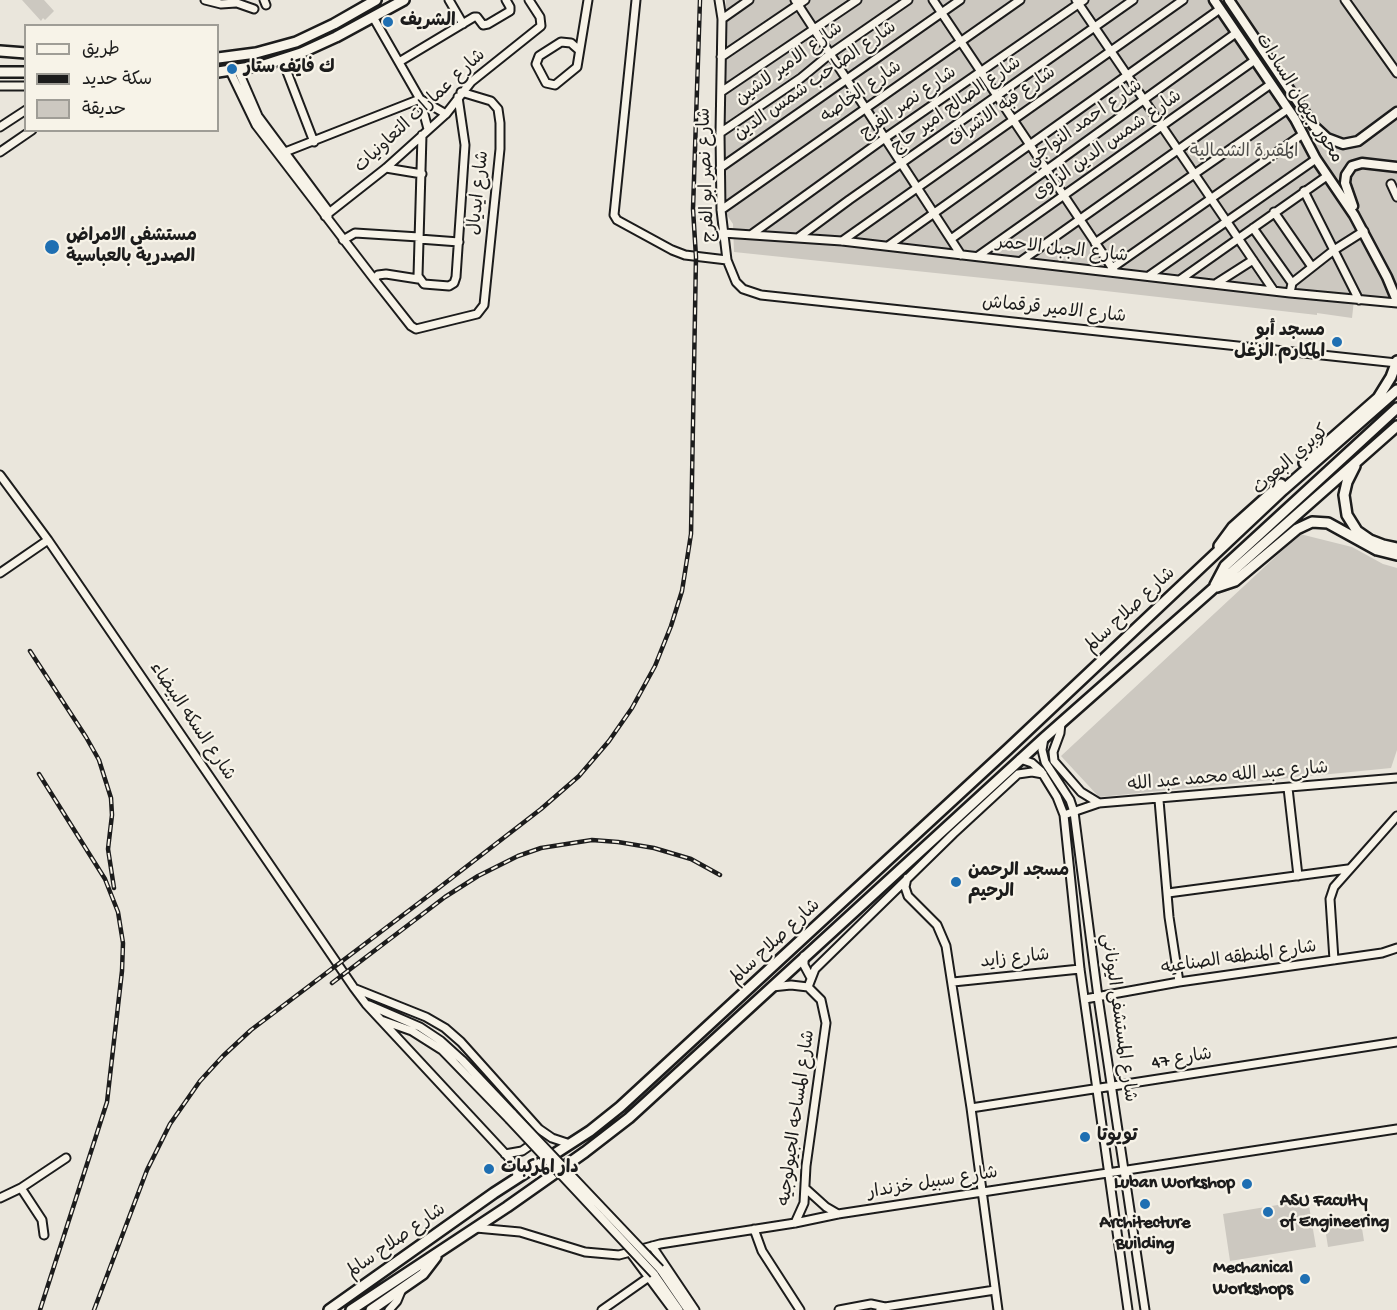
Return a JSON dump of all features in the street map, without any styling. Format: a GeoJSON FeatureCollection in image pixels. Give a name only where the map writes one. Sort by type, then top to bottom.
{"type":"FeatureCollection","features":[{"type":"Feature","properties":{"kind":"highway"},"geometry":{"type":"LineString","coordinates":[[219,58],[256,53],[296,42],[314,35],[376,0]]}},
{"type":"Feature","properties":{"kind":"highway"},"geometry":{"type":"LineString","coordinates":[[219,72],[282,59],[330,40],[404,0]]}},
{"type":"Feature","properties":{"kind":"highway"},"geometry":{"type":"LineString","coordinates":[[0,51],[24,53]]}},
{"type":"Feature","properties":{"kind":"highway"},"geometry":{"type":"LineString","coordinates":[[0,72],[24,72]]}},
{"type":"Feature","properties":{"kind":"highway"},"geometry":{"type":"LineString","coordinates":[[1212,559],[1222,540],[1233,527],[1378,398],[1394,378],[1397,362]]}},
{"type":"Feature","properties":{"kind":"highway","name":"كوبري البعوث"},"geometry":{"type":"LineString","coordinates":[[1212,559],[1284,490],[1397,390]]}},
{"type":"Feature","properties":{"kind":"highway"},"geometry":{"type":"LineString","coordinates":[[1214,588],[1224,566],[1397,408]]}},
{"type":"Feature","properties":{"kind":"highway"},"geometry":{"type":"LineString","coordinates":[[1214,588],[1397,426]]}},
{"type":"Feature","properties":{"kind":"highway"},"geometry":{"type":"LineString","coordinates":[[1357,462],[1345,488],[1344,502],[1347,515],[1357,531],[1370,540],[1397,548]]}},
{"type":"Feature","properties":{"kind":"highway"},"geometry":{"type":"LineString","coordinates":[[1214,588],[1235,581],[1297,529],[1312,522],[1328,523],[1377,550],[1397,555]]}},
{"type":"Feature","properties":{"kind":"highway","name":"شارع صلاح سالم"},"geometry":{"type":"LineString","coordinates":[[329,1310],[517,1178],[590,1131],[620,1107],[1212,559]]}},
{"type":"Feature","properties":{"kind":"highway","name":"شارع صلاح سالم"},"geometry":{"type":"LineString","coordinates":[[351,1310],[477,1228],[606,1137],[1020,759],[1214,588]]}},
{"type":"Feature","properties":{"kind":"highway"},"geometry":{"type":"LineString","coordinates":[[371,1310],[423,1274],[438,1254]]}},
{"type":"Feature","properties":{"kind":"main road","name":"محور جيهان السادات"},"geometry":{"type":"LineString","coordinates":[[1214,0],[1288,109],[1316,159],[1354,214]]}},
{"type":"Feature","properties":{"kind":"main road","name":"محور جيهان السادات"},"geometry":{"type":"LineString","coordinates":[[1229,0],[1314,126],[1332,141],[1343,144],[1363,139],[1397,112]]}},
{"type":"Feature","properties":{"kind":"main road"},"geometry":{"type":"LineString","coordinates":[[1397,167],[1355,164],[1349,168],[1345,183],[1354,214],[1387,277],[1397,302]]}},
{"type":"Feature","properties":{"kind":"main road"},"geometry":{"type":"LineString","coordinates":[[1387,277],[1397,285]]}},
{"type":"Feature","properties":{"kind":"street"},"geometry":{"type":"LineString","coordinates":[[203,0],[234,2],[254,9]]}},
{"type":"Feature","properties":{"kind":"street"},"geometry":{"type":"LineString","coordinates":[[449,0],[463,24]]}},
{"type":"Feature","properties":{"kind":"street"},"geometry":{"type":"LineString","coordinates":[[399,62],[476,16],[483,25],[488,24],[510,11],[506,0]]}},
{"type":"Feature","properties":{"kind":"street","name":"شارع عمارات التعاونيات"},"geometry":{"type":"LineString","coordinates":[[327,216],[386,168],[446,114],[460,94],[482,73],[537,30],[542,22],[529,0]]}},
{"type":"Feature","properties":{"kind":"street"},"geometry":{"type":"LineString","coordinates":[[579,50],[571,43],[561,42],[539,56],[537,64],[546,83],[555,85],[574,70],[579,50],[588,0]]}},
{"type":"Feature","properties":{"kind":"street","name":"شارع نصر ابو الفرج"},"geometry":{"type":"LineString","coordinates":[[636,0],[614,215],[617,219],[672,250],[685,255],[727,260],[721,210],[722,19],[719,0]]}},
{"type":"Feature","properties":{"kind":"street"},"geometry":{"type":"LineString","coordinates":[[722,19],[749,0]]}},
{"type":"Feature","properties":{"kind":"street"},"geometry":{"type":"LineString","coordinates":[[721,57],[796,2],[805,0]]}},
{"type":"Feature","properties":{"kind":"street"},"geometry":{"type":"LineString","coordinates":[[721,92],[857,0]]}},
{"type":"Feature","properties":{"kind":"street","name":"شارع الامير لاشين"},"geometry":{"type":"LineString","coordinates":[[720,133],[807,74],[830,54],[908,0]]}},
{"type":"Feature","properties":{"kind":"street"},"geometry":{"type":"LineString","coordinates":[[933,0],[1114,270],[1303,134]]}},
{"type":"Feature","properties":{"kind":"street","name":"شارع الصاحب شمس الدين"},"geometry":{"type":"LineString","coordinates":[[720,168],[960,0]]}},
{"type":"Feature","properties":{"kind":"street","name":"شارع الخاصه"},"geometry":{"type":"LineString","coordinates":[[721,210],[1020,0]]}},
{"type":"Feature","properties":{"kind":"street","name":"شارع الصالح امير حاج"},"geometry":{"type":"LineString","coordinates":[[799,237],[1133,0]]}},
{"type":"Feature","properties":{"kind":"street","name":"شارع قبه الاشراف"},"geometry":{"type":"LineString","coordinates":[[842,241],[1183,0]]}},
{"type":"Feature","properties":{"kind":"street"},"geometry":{"type":"LineString","coordinates":[[1345,0],[1397,73]]}},
{"type":"Feature","properties":{"kind":"street"},"geometry":{"type":"LineString","coordinates":[[1080,1],[1095,28],[1274,291]]}},
{"type":"Feature","properties":{"kind":"street","name":"شارع نصر الفرج"},"geometry":{"type":"LineString","coordinates":[[752,234],[1080,1]]}},
{"type":"Feature","properties":{"kind":"street"},"geometry":{"type":"LineString","coordinates":[[796,2],[961,255]]}},
{"type":"Feature","properties":{"kind":"street"},"geometry":{"type":"LineString","coordinates":[[888,246],[1220,9]]}},
{"type":"Feature","properties":{"kind":"street"},"geometry":{"type":"LineString","coordinates":[[373,17],[420,99],[425,132],[418,279]]}},
{"type":"Feature","properties":{"kind":"street","name":"شارع احمد النواجي"},"geometry":{"type":"LineString","coordinates":[[951,239],[1236,33]]}},
{"type":"Feature","properties":{"kind":"street"},"geometry":{"type":"LineString","coordinates":[[282,59],[314,141]]}},
{"type":"Feature","properties":{"kind":"street","name":"شارع شمس الدين الزاوى"},"geometry":{"type":"LineString","coordinates":[[978,256],[1255,60]]}},
{"type":"Feature","properties":{"kind":"street"},"geometry":{"type":"LineString","coordinates":[[234,70],[254,109],[343,240],[374,279],[382,274],[418,279],[424,284],[449,286],[454,283],[459,242],[465,140],[460,94]]}},
{"type":"Feature","properties":{"kind":"street"},"geometry":{"type":"LineString","coordinates":[[234,70],[256,125],[327,216]]}},
{"type":"Feature","properties":{"kind":"street"},"geometry":{"type":"LineString","coordinates":[[1021,261],[1271,84]]}},
{"type":"Feature","properties":{"kind":"street"},"geometry":{"type":"LineString","coordinates":[[0,86],[24,86]]}},
{"type":"Feature","properties":{"kind":"street","name":"شارع ايديال"},"geometry":{"type":"LineString","coordinates":[[374,279],[414,328],[473,316],[481,312],[484,305],[500,132],[498,109],[486,99],[460,94]]}},
{"type":"Feature","properties":{"kind":"street"},"geometry":{"type":"LineString","coordinates":[[285,152],[420,99]]}},
{"type":"Feature","properties":{"kind":"street"},"geometry":{"type":"LineString","coordinates":[[420,99],[446,114]]}},
{"type":"Feature","properties":{"kind":"street"},"geometry":{"type":"LineString","coordinates":[[1095,243],[1288,109]]}},
{"type":"Feature","properties":{"kind":"street"},"geometry":{"type":"LineString","coordinates":[[0,126],[24,111]]}},
{"type":"Feature","properties":{"kind":"street"},"geometry":{"type":"LineString","coordinates":[[0,152],[29,132]]}},
{"type":"Feature","properties":{"kind":"street"},"geometry":{"type":"LineString","coordinates":[[1150,275],[1316,159]]}},
{"type":"Feature","properties":{"kind":"street"},"geometry":{"type":"LineString","coordinates":[[386,168],[422,174]]}},
{"type":"Feature","properties":{"kind":"street"},"geometry":{"type":"LineString","coordinates":[[1181,279],[1327,176]]}},
{"type":"Feature","properties":{"kind":"street"},"geometry":{"type":"LineString","coordinates":[[1391,184],[1397,196]]}},
{"type":"Feature","properties":{"kind":"street"},"geometry":{"type":"LineString","coordinates":[[1304,191],[1359,300]]}},
{"type":"Feature","properties":{"kind":"street"},"geometry":{"type":"LineString","coordinates":[[1274,212],[1312,267]]}},
{"type":"Feature","properties":{"kind":"street"},"geometry":{"type":"LineString","coordinates":[[1253,228],[1292,284]]}},
{"type":"Feature","properties":{"kind":"street"},"geometry":{"type":"LineString","coordinates":[[1290,293],[1292,284],[1312,267],[1364,231]]}},
{"type":"Feature","properties":{"kind":"street"},"geometry":{"type":"LineString","coordinates":[[343,240],[355,233],[459,242]]}},
{"type":"Feature","properties":{"kind":"street","name":"شارع الجبل الاحمر"},"geometry":{"type":"LineString","coordinates":[[723,233],[842,241],[1114,270],[1290,293],[1397,302]]}},
{"type":"Feature","properties":{"kind":"street","name":"شارع الامير قرقماش"},"geometry":{"type":"LineString","coordinates":[[727,260],[736,282],[743,289],[761,295],[1397,362]]}},
{"type":"Feature","properties":{"kind":"street"},"geometry":{"type":"LineString","coordinates":[[1217,284],[1253,260]]}},
{"type":"Feature","properties":{"kind":"street","name":"شارع السكه البيضاء"},"geometry":{"type":"LineString","coordinates":[[0,475],[48,540],[354,988],[366,1004],[514,1164],[517,1178]]}},
{"type":"Feature","properties":{"kind":"street"},"geometry":{"type":"LineString","coordinates":[[0,573],[48,540]]}},
{"type":"Feature","properties":{"kind":"street"},"geometry":{"type":"LineString","coordinates":[[1061,723],[1053,758],[1081,792],[1099,803]]}},
{"type":"Feature","properties":{"kind":"street","name":"شارع المستشفى اليوناني"},"geometry":{"type":"LineString","coordinates":[[1044,738],[1042,750],[1045,762],[1070,800],[1074,812],[1098,997],[1145,1310]]}},
{"type":"Feature","properties":{"kind":"street","name":"شارع المستشفى اليوناني"},"geometry":{"type":"LineString","coordinates":[[1020,759],[1032,763],[1043,774],[1057,797],[1064,815],[1080,969],[1128,1310]]}},
{"type":"Feature","properties":{"kind":"street"},"geometry":{"type":"LineString","coordinates":[[772,987],[791,985],[808,987],[815,969],[907,878],[1018,774],[1032,772],[1043,774]]}},
{"type":"Feature","properties":{"kind":"street","name":"شارع عبد الله محمد عبد الله"},"geometry":{"type":"LineString","coordinates":[[1064,815],[1099,803],[1159,800],[1397,778]]}},
{"type":"Feature","properties":{"kind":"street"},"geometry":{"type":"LineString","coordinates":[[1288,788],[1298,876]]}},
{"type":"Feature","properties":{"kind":"street"},"geometry":{"type":"LineString","coordinates":[[1159,800],[1179,982]]}},
{"type":"Feature","properties":{"kind":"street"},"geometry":{"type":"LineString","coordinates":[[1334,960],[1330,899],[1334,887],[1397,816]]}},
{"type":"Feature","properties":{"kind":"street"},"geometry":{"type":"LineString","coordinates":[[1168,893],[1348,869]]}},
{"type":"Feature","properties":{"kind":"street"},"geometry":{"type":"LineString","coordinates":[[907,878],[905,887],[908,896],[941,932],[946,946],[953,982],[998,1310]]}},
{"type":"Feature","properties":{"kind":"street"},"geometry":{"type":"LineString","coordinates":[[888,898],[900,894],[908,896]]}},
{"type":"Feature","properties":{"kind":"street","name":"شارع المنطقه الصناعيه"},"geometry":{"type":"LineString","coordinates":[[1085,999],[1179,982],[1382,953],[1397,948]]}},
{"type":"Feature","properties":{"kind":"street"},"geometry":{"type":"LineString","coordinates":[[804,956],[804,965],[811,978]]}},
{"type":"Feature","properties":{"kind":"street","name":"شارع زايد"},"geometry":{"type":"LineString","coordinates":[[953,982],[1080,969]]}},
{"type":"Feature","properties":{"kind":"street","name":"شارع المساحه الجيولوجيه"},"geometry":{"type":"LineString","coordinates":[[795,1223],[802,1208],[826,1023],[821,1000],[808,987]]}},
{"type":"Feature","properties":{"kind":"street"},"geometry":{"type":"LineString","coordinates":[[354,988],[417,1013],[445,1028],[461,1042],[541,1131],[558,1141],[570,1144]]}},
{"type":"Feature","properties":{"kind":"street"},"geometry":{"type":"LineString","coordinates":[[366,1004],[408,1022],[441,1041],[462,1060],[511,1117],[688,1310]]}},
{"type":"Feature","properties":{"kind":"street"},"geometry":{"type":"LineString","coordinates":[[381,1020],[412,1031],[442,1050],[511,1117]]}},
{"type":"Feature","properties":{"kind":"street","name":"شارع 47"},"geometry":{"type":"LineString","coordinates":[[971,1108],[1397,1042]]}},
{"type":"Feature","properties":{"kind":"street","name":"شارع سبيل خزندار"},"geometry":{"type":"LineString","coordinates":[[477,1228],[520,1232],[573,1249],[597,1254],[619,1255],[652,1246],[838,1214],[1397,1129]]}},
{"type":"Feature","properties":{"kind":"street"},"geometry":{"type":"LineString","coordinates":[[505,1154],[527,1149],[536,1141],[541,1131]]}},
{"type":"Feature","properties":{"kind":"street"},"geometry":{"type":"LineString","coordinates":[[0,1198],[21,1188],[66,1158]]}},
{"type":"Feature","properties":{"kind":"street"},"geometry":{"type":"LineString","coordinates":[[21,1188],[42,1220],[44,1235]]}},
{"type":"Feature","properties":{"kind":"street"},"geometry":{"type":"LineString","coordinates":[[805,1188],[838,1214]]}},
{"type":"Feature","properties":{"kind":"street"},"geometry":{"type":"LineString","coordinates":[[754,1229],[762,1251],[800,1310]]}},
{"type":"Feature","properties":{"kind":"street"},"geometry":{"type":"LineString","coordinates":[[652,1246],[695,1310]]}},
{"type":"Feature","properties":{"kind":"street"},"geometry":{"type":"LineString","coordinates":[[631,1253],[654,1273],[679,1310]]}},
{"type":"Feature","properties":{"kind":"street"},"geometry":{"type":"LineString","coordinates":[[602,1310],[654,1273]]}},
{"type":"Feature","properties":{"kind":"street"},"geometry":{"type":"LineString","coordinates":[[654,1273],[673,1310]]}},
{"type":"Feature","properties":{"kind":"street"},"geometry":{"type":"LineString","coordinates":[[389,1310],[397,1301],[402,1289]]}},
{"type":"Feature","properties":{"kind":"street"},"geometry":{"type":"LineString","coordinates":[[839,1310],[872,1304],[883,1309],[994,1290]]}},
{"type":"Feature","properties":{"kind":"green space"},"geometry":{"type":"Polygon","coordinates":[[[22,0],[44,0],[54,11],[41,21],[22,0]]]}},
{"type":"Feature","properties":{"kind":"green space","name":"المقبرة الشمالية"},"geometry":{"type":"Polygon","coordinates":[[[726,0],[1397,0],[1397,304],[1354,300],[1352,318],[734,252],[733,224],[725,212],[724,194],[726,0]]]}},
{"type":"Feature","properties":{"kind":"green space"},"geometry":{"type":"Polygon","coordinates":[[[1300,534],[1352,547],[1383,564],[1397,568],[1397,750],[1391,768],[1099,797],[1061,756],[1300,534]]]}},
{"type":"Feature","properties":{"kind":"green space"},"geometry":{"type":"Polygon","coordinates":[[[1308,1200],[1316,1247],[1230,1261],[1223,1214],[1308,1200]]]}},
{"type":"Feature","properties":{"kind":"green space"},"geometry":{"type":"Polygon","coordinates":[[[1361,1222],[1364,1241],[1328,1247],[1325,1228],[1361,1222]]]}},
{"type":"Feature","properties":{"kind":"railway"},"geometry":{"type":"LineString","coordinates":[[94,1310],[147,1170],[170,1124],[200,1081],[251,1030],[541,809],[579,776],[609,741],[632,708],[655,666],[682,591],[691,534],[696,257],[693,209],[700,0]]}},
{"type":"Feature","properties":{"kind":"railway"},"geometry":{"type":"LineString","coordinates":[[30,651],[99,760],[111,798],[112,815],[108,849],[114,888]]}},
{"type":"Feature","properties":{"kind":"railway"},"geometry":{"type":"LineString","coordinates":[[39,774],[105,879],[118,912],[123,943],[122,971],[107,1102],[40,1310]]}},
{"type":"Feature","properties":{"kind":"railway"},"geometry":{"type":"LineString","coordinates":[[332,983],[445,897],[478,876],[518,856],[541,848],[592,840],[618,842],[654,848],[691,859],[720,875]]}},
{"type":"Feature","properties":{"kind":"place","name":"الشريف"},"geometry":{"type":"Point","coordinates":[388,22]}},
{"type":"Feature","properties":{"kind":"place","name":"ك فايف ستار"},"geometry":{"type":"Point","coordinates":[232,69]}},
{"type":"Feature","properties":{"kind":"place","name":"مستشفى الامراض الصدرية بالعباسية"},"geometry":{"type":"Point","coordinates":[52,247]}},
{"type":"Feature","properties":{"kind":"place","name":"مسجد أبو المكارم الزغل"},"geometry":{"type":"Point","coordinates":[1337,342]}},
{"type":"Feature","properties":{"kind":"place","name":"مسجد الرحمن الرحيم"},"geometry":{"type":"Point","coordinates":[956,882]}},
{"type":"Feature","properties":{"kind":"place","name":"تويوتا"},"geometry":{"type":"Point","coordinates":[1085,1137]}},
{"type":"Feature","properties":{"kind":"place","name":"دار المركبات"},"geometry":{"type":"Point","coordinates":[489,1169]}},
{"type":"Feature","properties":{"kind":"place","name":"Luban Workshop"},"geometry":{"type":"Point","coordinates":[1247,1184]}},
{"type":"Feature","properties":{"kind":"place","name":"Architecture Building"},"geometry":{"type":"Point","coordinates":[1145,1204]}},
{"type":"Feature","properties":{"kind":"place","name":"ASU Faculty of Engineering"},"geometry":{"type":"Point","coordinates":[1268,1212]}},
{"type":"Feature","properties":{"kind":"place","name":"Mechanical Workshops"},"geometry":{"type":"Point","coordinates":[1305,1279]}}]}
